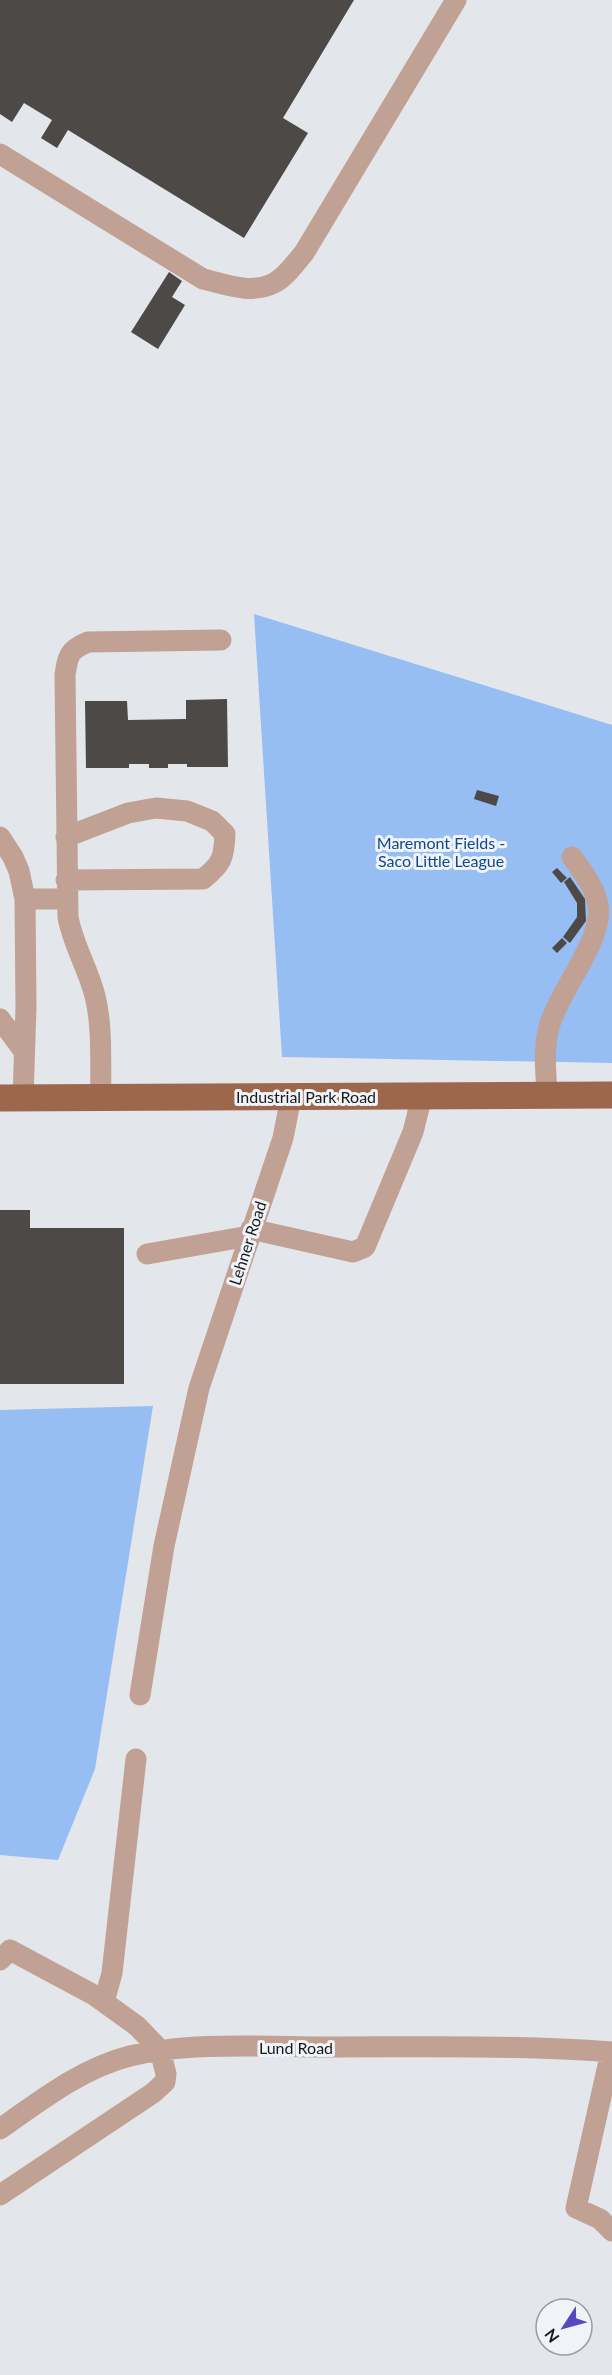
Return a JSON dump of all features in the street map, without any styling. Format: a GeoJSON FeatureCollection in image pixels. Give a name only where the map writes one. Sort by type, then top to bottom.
{"type":"FeatureCollection","features":[{"type":"Feature","properties":{"kind":"main road","name":"Industrial Park Road"},"geometry":{"type":"LineString","coordinates":[[12,1098],[612,1095]]}},
{"type":"Feature","properties":{"kind":"street"},"geometry":{"type":"LineString","coordinates":[[0,154],[203,279],[238,288],[272,284],[283,277],[304,252],[456,0]]}},
{"type":"Feature","properties":{"kind":"street"},"geometry":{"type":"LineString","coordinates":[[101,1098],[96,997],[71,932],[67,889],[65,675],[68,658],[74,648],[88,642],[221,640]]}},
{"type":"Feature","properties":{"kind":"street"},"geometry":{"type":"LineString","coordinates":[[25,899],[67,889],[203,879],[219,866],[225,851],[225,834],[212,821],[187,812],[156,808],[128,813],[66,837]]}},
{"type":"Feature","properties":{"kind":"street"},"geometry":{"type":"LineString","coordinates":[[0,837],[19,871],[25,899],[26,1007],[23,1050],[12,1098]]}},
{"type":"Feature","properties":{"kind":"street"},"geometry":{"type":"LineString","coordinates":[[547,1095],[545,1054],[549,1025],[592,940],[599,917],[593,888],[572,857]]}},
{"type":"Feature","properties":{"kind":"street"},"geometry":{"type":"LineString","coordinates":[[0,1019],[23,1050]]}},
{"type":"Feature","properties":{"kind":"street"},"geometry":{"type":"LineString","coordinates":[[147,1254],[250,1232],[353,1252],[365,1247],[413,1132],[422,1095]]}},
{"type":"Feature","properties":{"kind":"street","name":"Lehner Road"},"geometry":{"type":"LineString","coordinates":[[140,1695],[164,1546],[199,1388],[283,1138],[291,1096]]}},
{"type":"Feature","properties":{"kind":"street"},"geometry":{"type":"LineString","coordinates":[[104,2002],[112,1973],[136,1759]]}},
{"type":"Feature","properties":{"kind":"street"},"geometry":{"type":"LineString","coordinates":[[0,2196],[159,2088],[165,2082],[166,2074],[160,2050],[137,2026],[104,2002],[3,1952]]}},
{"type":"Feature","properties":{"kind":"street","name":"Lund Road"},"geometry":{"type":"LineString","coordinates":[[0,2129],[89,2072],[130,2056],[160,2050],[258,2046],[544,2048],[612,2052]]}},
{"type":"Feature","properties":{"kind":"street"},"geometry":{"type":"LineString","coordinates":[[612,2052],[576,2208],[600,2219],[612,2231]]}},
{"type":"Feature","properties":{"kind":"green space","name":"Maremont Fields - Saco Little League"},"geometry":{"type":"Polygon","coordinates":[[[254,614],[612,725],[612,1063],[282,1057],[254,614]]]}},
{"type":"Feature","properties":{"kind":"green space"},"geometry":{"type":"Polygon","coordinates":[[[153,1406],[95,1769],[58,1860],[0,1855],[0,1410],[153,1406]]]}},
{"type":"Feature","properties":{"kind":"building"},"geometry":{"type":"Polygon","coordinates":[[[0,0],[354,0],[283,118],[308,133],[244,238],[68,130],[57,148],[41,138],[52,120],[24,103],[12,122],[0,114],[0,0]]]}},
{"type":"Feature","properties":{"kind":"building"},"geometry":{"type":"Polygon","coordinates":[[[169,272],[182,281],[172,297],[185,305],[158,349],[131,332],[169,272]]]}},
{"type":"Feature","properties":{"kind":"building"},"geometry":{"type":"Polygon","coordinates":[[[227,699],[228,767],[187,767],[187,764],[168,764],[168,768],[149,768],[149,764],[129,764],[129,768],[86,768],[85,701],[127,701],[128,720],[186,719],[186,700],[227,699]]]}},
{"type":"Feature","properties":{"kind":"building"},"geometry":{"type":"Polygon","coordinates":[[[477,790],[499,796],[496,806],[474,799],[477,790]]]}},
{"type":"Feature","properties":{"kind":"building"},"geometry":{"type":"Polygon","coordinates":[[[557,868],[567,878],[561,883],[552,872],[557,868]]]}},
{"type":"Feature","properties":{"kind":"building"},"geometry":{"type":"Polygon","coordinates":[[[570,877],[585,899],[586,921],[570,943],[563,937],[577,917],[577,903],[564,882],[570,877]]]}},
{"type":"Feature","properties":{"kind":"building"},"geometry":{"type":"Polygon","coordinates":[[[562,938],[567,943],[557,953],[552,948],[562,938]]]}},
{"type":"Feature","properties":{"kind":"building"},"geometry":{"type":"Polygon","coordinates":[[[0,1210],[30,1210],[30,1228],[124,1228],[124,1384],[0,1384],[0,1210]]]}}]}
